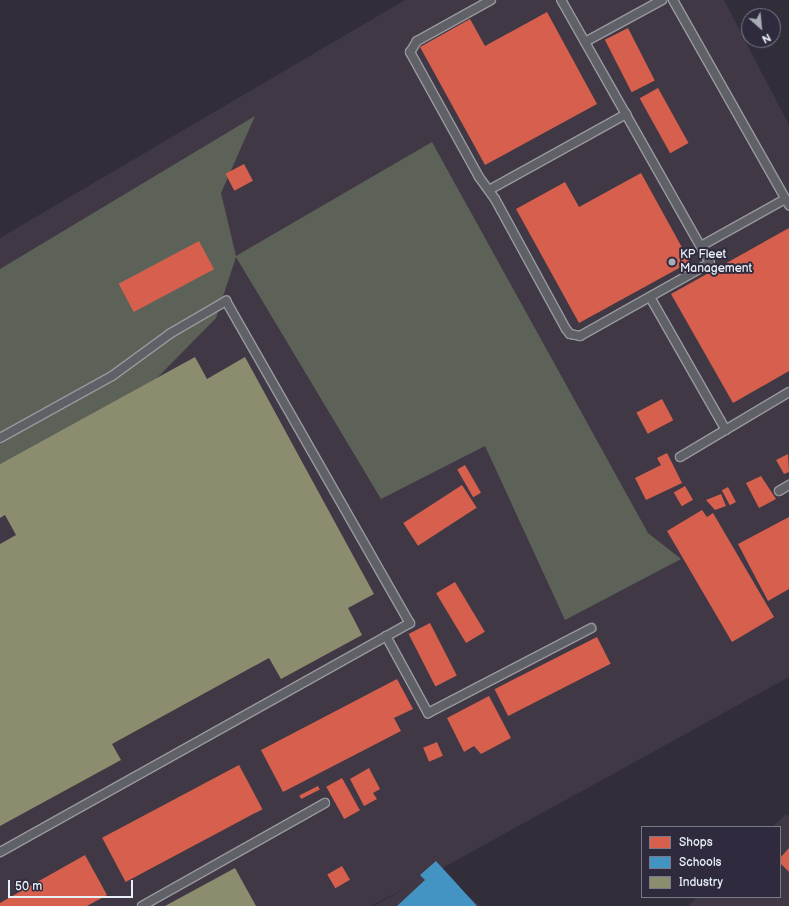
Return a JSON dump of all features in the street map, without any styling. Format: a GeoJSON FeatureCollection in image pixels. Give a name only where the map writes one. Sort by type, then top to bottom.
{"type":"FeatureCollection","features":[{"type":"Feature","properties":{"kind":"lane"},"geometry":{"type":"LineString","coordinates":[[491,0],[417,41],[410,52],[479,177],[489,190],[570,334],[574,336],[584,333],[710,263],[561,0]]}},
{"type":"Feature","properties":{"kind":"lane"},"geometry":{"type":"LineString","coordinates":[[585,42],[662,0]]}},
{"type":"Feature","properties":{"kind":"lane"},"geometry":{"type":"LineString","coordinates":[[673,0],[787,202],[701,246]]}},
{"type":"Feature","properties":{"kind":"lane"},"geometry":{"type":"LineString","coordinates":[[489,190],[626,114]]}},
{"type":"Feature","properties":{"kind":"lane"},"geometry":{"type":"LineString","coordinates":[[650,297],[726,430]]}},
{"type":"Feature","properties":{"kind":"lane"},"geometry":{"type":"LineString","coordinates":[[0,438],[112,376],[171,333],[226,301],[410,623],[0,852]]}},
{"type":"Feature","properties":{"kind":"lane"},"geometry":{"type":"LineString","coordinates":[[680,457],[789,392]]}},
{"type":"Feature","properties":{"kind":"lane"},"geometry":{"type":"LineString","coordinates":[[779,490],[789,485]]}},
{"type":"Feature","properties":{"kind":"lane"},"geometry":{"type":"LineString","coordinates":[[386,636],[428,713],[591,628]]}},
{"type":"Feature","properties":{"kind":"lane"},"geometry":{"type":"LineString","coordinates":[[142,906],[325,803]]}},
{"type":"Feature","properties":{"kind":"shaded area"},"geometry":{"type":"Polygon","coordinates":[[[405,0],[724,0],[741,33],[741,48],[749,48],[789,125],[789,677],[435,872],[481,906],[374,906],[415,883],[371,906],[0,906],[0,238],[405,0]]]}},
{"type":"Feature","properties":{"kind":"shaded area"},"geometry":{"type":"Polygon","coordinates":[[[255,116],[221,193],[236,256],[432,142],[648,533],[681,559],[565,620],[485,446],[381,499],[236,257],[216,318],[157,378],[0,464],[0,269],[255,116]]]}},
{"type":"Feature","properties":{"kind":"shaded area"},"geometry":{"type":"Polygon","coordinates":[[[786,814],[789,816],[789,906],[688,906],[696,898],[781,898],[781,826],[773,826],[786,814]]]}},
{"type":"Feature","properties":{"kind":"building: Shops"},"geometry":{"type":"Polygon","coordinates":[[[547,12],[597,104],[485,165],[420,47],[470,19],[485,46],[547,12]]]}},
{"type":"Feature","properties":{"kind":"building: Shops"},"geometry":{"type":"Polygon","coordinates":[[[628,28],[655,81],[632,92],[605,40],[628,28]]]}},
{"type":"Feature","properties":{"kind":"building: Shops"},"geometry":{"type":"Polygon","coordinates":[[[658,88],[689,143],[670,153],[640,98],[658,88]]]}},
{"type":"Feature","properties":{"kind":"building: Shops"},"geometry":{"type":"Polygon","coordinates":[[[244,164],[253,181],[234,191],[225,174],[244,164]]]}},
{"type":"Feature","properties":{"kind":"building: Shops"},"geometry":{"type":"Polygon","coordinates":[[[641,173],[690,262],[579,323],[516,209],[565,182],[579,207],[641,173]]]}},
{"type":"Feature","properties":{"kind":"building: Shops"},"geometry":{"type":"Polygon","coordinates":[[[789,228],[789,371],[733,403],[671,294],[789,228]]]}},
{"type":"Feature","properties":{"kind":"building: Shops"},"geometry":{"type":"Polygon","coordinates":[[[199,241],[214,269],[134,312],[119,284],[199,241]]]}},
{"type":"Feature","properties":{"kind":"building: Shops"},"geometry":{"type":"Polygon","coordinates":[[[662,399],[673,420],[648,434],[636,413],[662,399]]]}},
{"type":"Feature","properties":{"kind":"building: Shops"},"geometry":{"type":"Polygon","coordinates":[[[667,453],[682,483],[646,500],[635,478],[661,465],[657,458],[667,453]]]}},
{"type":"Feature","properties":{"kind":"building: Shops"},"geometry":{"type":"Polygon","coordinates":[[[788,454],[789,472],[784,474],[776,460],[788,454]]]}},
{"type":"Feature","properties":{"kind":"building: Shops"},"geometry":{"type":"Polygon","coordinates":[[[465,465],[481,493],[473,497],[457,469],[465,465]]]}},
{"type":"Feature","properties":{"kind":"building: Shops"},"geometry":{"type":"Polygon","coordinates":[[[761,476],[776,499],[759,508],[746,483],[761,476]]]}},
{"type":"Feature","properties":{"kind":"building: Shops"},"geometry":{"type":"Polygon","coordinates":[[[462,485],[477,508],[418,546],[403,523],[462,485]]]}},
{"type":"Feature","properties":{"kind":"building: Shops"},"geometry":{"type":"Polygon","coordinates":[[[685,486],[693,500],[682,506],[674,493],[685,486]]]}},
{"type":"Feature","properties":{"kind":"building: Shops"},"geometry":{"type":"Polygon","coordinates":[[[728,487],[736,502],[730,505],[722,490],[728,487]]]}},
{"type":"Feature","properties":{"kind":"building: Shops"},"geometry":{"type":"Polygon","coordinates":[[[721,494],[726,506],[715,510],[706,500],[721,494]]]}},
{"type":"Feature","properties":{"kind":"building: Shops"},"geometry":{"type":"Polygon","coordinates":[[[702,510],[707,517],[713,513],[774,617],[732,642],[667,531],[702,510]]]}},
{"type":"Feature","properties":{"kind":"building: Shops"},"geometry":{"type":"Polygon","coordinates":[[[789,517],[789,589],[768,601],[738,544],[789,517]]]}},
{"type":"Feature","properties":{"kind":"building: Shops"},"geometry":{"type":"Polygon","coordinates":[[[455,582],[485,632],[466,643],[436,593],[455,582]]]}},
{"type":"Feature","properties":{"kind":"building: Shops"},"geometry":{"type":"Polygon","coordinates":[[[430,623],[457,676],[435,686],[409,634],[430,623]]]}},
{"type":"Feature","properties":{"kind":"building: Shops"},"geometry":{"type":"Polygon","coordinates":[[[597,637],[611,664],[508,716],[495,689],[597,637]]]}},
{"type":"Feature","properties":{"kind":"building: Shops"},"geometry":{"type":"Polygon","coordinates":[[[397,679],[413,709],[394,718],[401,731],[283,792],[261,750],[397,679]]]}},
{"type":"Feature","properties":{"kind":"building: Shops"},"geometry":{"type":"Polygon","coordinates":[[[489,696],[511,738],[481,754],[474,746],[464,752],[447,718],[489,696]]]}},
{"type":"Feature","properties":{"kind":"building: Shops"},"geometry":{"type":"Polygon","coordinates":[[[437,742],[443,756],[429,762],[423,748],[437,742]]]}},
{"type":"Feature","properties":{"kind":"building: Shops"},"geometry":{"type":"Polygon","coordinates":[[[239,765],[262,809],[126,882],[102,838],[239,765]]]}},
{"type":"Feature","properties":{"kind":"building: Shops"},"geometry":{"type":"Polygon","coordinates":[[[369,768],[380,789],[373,793],[377,799],[364,806],[350,779],[369,768]]]}},
{"type":"Feature","properties":{"kind":"building: Shops"},"geometry":{"type":"Polygon","coordinates":[[[342,778],[360,810],[344,819],[326,787],[342,778]]]}},
{"type":"Feature","properties":{"kind":"building: Shops"},"geometry":{"type":"Polygon","coordinates":[[[318,786],[320,790],[301,799],[299,796],[318,786]]]}},
{"type":"Feature","properties":{"kind":"building: Shops"},"geometry":{"type":"Polygon","coordinates":[[[789,848],[789,872],[781,864],[781,857],[789,848]]]}},
{"type":"Feature","properties":{"kind":"building: Shops"},"geometry":{"type":"Polygon","coordinates":[[[85,855],[107,895],[87,906],[0,906],[0,903],[85,855]]]}},
{"type":"Feature","properties":{"kind":"building: Shops"},"geometry":{"type":"Polygon","coordinates":[[[342,866],[350,880],[335,888],[327,874],[342,866]]]}},
{"type":"Feature","properties":{"kind":"building: Schools"},"geometry":{"type":"Polygon","coordinates":[[[436,861],[477,906],[397,906],[425,880],[420,875],[436,861]]]}},
{"type":"Feature","properties":{"kind":"building: Industry"},"geometry":{"type":"Polygon","coordinates":[[[195,357],[207,379],[245,357],[374,594],[348,608],[362,635],[281,679],[269,658],[112,744],[121,760],[0,826],[0,544],[16,535],[5,515],[0,518],[0,464],[195,357]]]}},
{"type":"Feature","properties":{"kind":"building: Industry"},"geometry":{"type":"Polygon","coordinates":[[[235,868],[256,906],[165,906],[235,868]]]}},
{"type":"Feature","properties":{"kind":"place","name":"KP Fleet Management"},"geometry":{"type":"Point","coordinates":[672,262]}}]}
